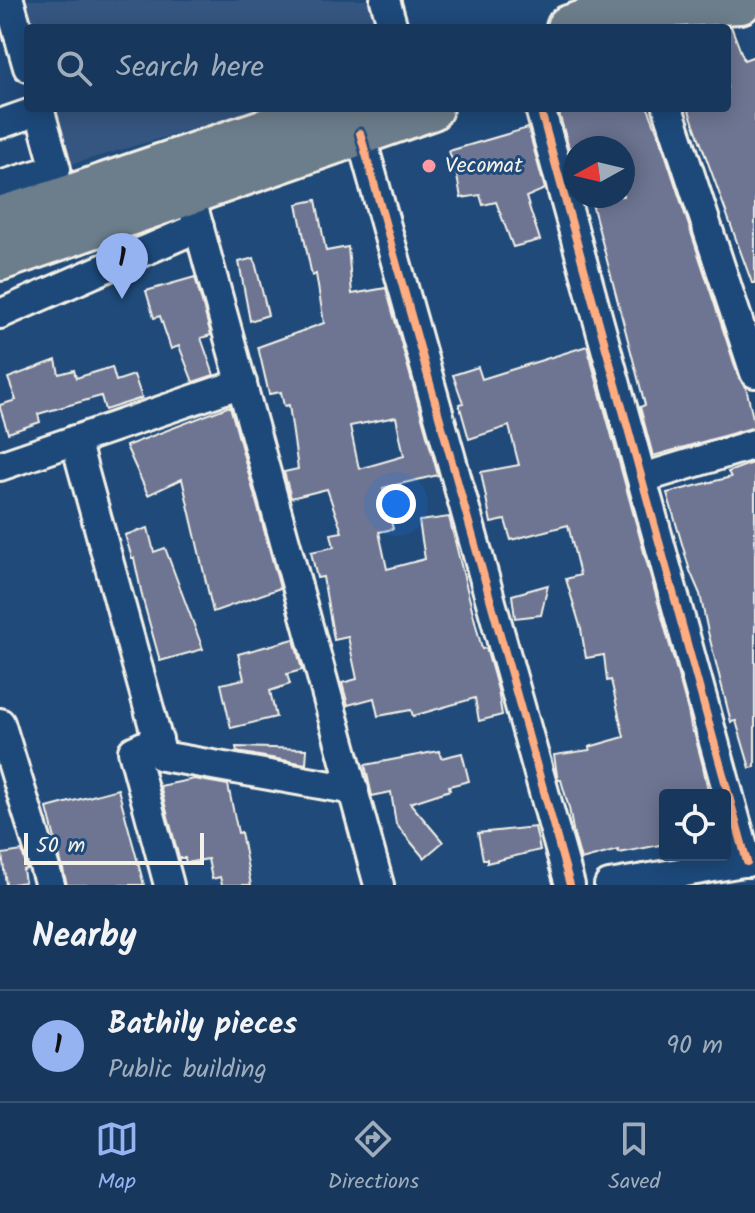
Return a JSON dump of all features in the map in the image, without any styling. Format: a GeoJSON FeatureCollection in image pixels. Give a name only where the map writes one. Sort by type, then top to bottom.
{"type":"FeatureCollection","features":[{"type":"Feature","properties":{"kind":"main road"},"geometry":{"type":"LineString","coordinates":[[592,15],[636,6],[741,0]]}},
{"type":"Feature","properties":{"kind":"main road"},"geometry":{"type":"LineString","coordinates":[[672,24],[741,0]]}},
{"type":"Feature","properties":{"kind":"main road"},"geometry":{"type":"LineString","coordinates":[[0,219],[347,120],[402,112]]}},
{"type":"Feature","properties":{"kind":"main road"},"geometry":{"type":"LineString","coordinates":[[0,258],[194,209],[347,120]]}},
{"type":"Feature","properties":{"kind":"street"},"geometry":{"type":"LineString","coordinates":[[9,0],[24,53]]}},
{"type":"Feature","properties":{"kind":"street"},"geometry":{"type":"LineString","coordinates":[[385,0],[392,24]]}},
{"type":"Feature","properties":{"kind":"street"},"geometry":{"type":"LineString","coordinates":[[0,124],[32,112]]}},
{"type":"Feature","properties":{"kind":"street"},"geometry":{"type":"LineString","coordinates":[[0,186],[56,169],[41,112]]}},
{"type":"Feature","properties":{"kind":"street"},"geometry":{"type":"LineString","coordinates":[[541,112],[751,861],[609,885]]}},
{"type":"Feature","properties":{"kind":"street"},"geometry":{"type":"LineString","coordinates":[[669,112],[755,373]]}},
{"type":"Feature","properties":{"kind":"street"},"geometry":{"type":"LineString","coordinates":[[347,120],[570,885]]}},
{"type":"Feature","properties":{"kind":"street"},"geometry":{"type":"LineString","coordinates":[[0,314],[194,209],[379,885]]}},
{"type":"Feature","properties":{"kind":"street"},"geometry":{"type":"LineString","coordinates":[[0,466],[242,383]]}},
{"type":"Feature","properties":{"kind":"street"},"geometry":{"type":"LineString","coordinates":[[75,440],[162,756],[354,790]]}},
{"type":"Feature","properties":{"kind":"street"},"geometry":{"type":"LineString","coordinates":[[643,478],[755,444]]}},
{"type":"Feature","properties":{"kind":"street"},"geometry":{"type":"LineString","coordinates":[[0,723],[50,885]]}},
{"type":"Feature","properties":{"kind":"street"},"geometry":{"type":"LineString","coordinates":[[158,739],[133,751],[169,885]]}},
{"type":"Feature","properties":{"kind":"shaded area"},"geometry":{"type":"Polygon","coordinates":[[[21,0],[372,0],[379,24],[28,24],[21,0]]]}},
{"type":"Feature","properties":{"kind":"shaded area"},"geometry":{"type":"Polygon","coordinates":[[[53,112],[250,112],[69,165],[53,112]]]}},
{"type":"Feature","properties":{"kind":"building"},"geometry":{"type":"Polygon","coordinates":[[[731,26],[744,60],[755,56],[755,283],[752,283],[689,112],[731,112],[731,26]]]}},
{"type":"Feature","properties":{"kind":"building"},"geometry":{"type":"Polygon","coordinates":[[[562,112],[650,112],[739,378],[746,387],[755,427],[653,456],[640,407],[645,405],[593,208],[635,208],[635,136],[566,136],[559,113],[562,112]]]}},
{"type":"Feature","properties":{"kind":"building"},"geometry":{"type":"Polygon","coordinates":[[[528,128],[545,189],[526,197],[540,240],[513,247],[496,202],[483,205],[480,195],[461,198],[449,151],[528,128]]]}},
{"type":"Feature","properties":{"kind":"building"},"geometry":{"type":"Polygon","coordinates":[[[316,200],[326,251],[348,247],[352,294],[386,288],[438,475],[383,488],[393,529],[379,532],[387,569],[425,559],[419,521],[449,517],[482,649],[486,648],[498,690],[502,715],[479,721],[475,698],[413,716],[411,710],[378,716],[374,698],[348,705],[342,683],[357,679],[348,637],[334,640],[323,577],[317,578],[311,552],[334,547],[331,534],[342,532],[327,489],[291,498],[284,472],[298,469],[289,405],[284,406],[281,392],[269,394],[258,347],[324,323],[316,274],[312,276],[297,204],[316,200]],[[396,417],[350,426],[359,469],[404,456],[396,417]]]}},
{"type":"Feature","properties":{"kind":"building"},"geometry":{"type":"Polygon","coordinates":[[[254,258],[268,315],[250,321],[239,262],[254,258]]]}},
{"type":"Feature","properties":{"kind":"building"},"geometry":{"type":"Polygon","coordinates":[[[195,277],[211,335],[201,338],[214,375],[193,382],[179,346],[171,349],[160,316],[154,318],[146,291],[195,277]]]}},
{"type":"Feature","properties":{"kind":"building"},"geometry":{"type":"Polygon","coordinates":[[[587,346],[708,789],[659,789],[659,845],[619,853],[618,850],[581,860],[554,755],[590,750],[589,747],[624,737],[611,680],[607,681],[604,655],[586,658],[566,579],[580,575],[568,525],[511,540],[505,520],[491,523],[481,472],[519,465],[509,426],[469,439],[459,404],[463,403],[453,375],[478,367],[482,379],[587,346]]]}},
{"type":"Feature","properties":{"kind":"building"},"geometry":{"type":"Polygon","coordinates":[[[56,360],[59,374],[74,370],[76,378],[112,367],[116,381],[134,375],[142,398],[105,410],[101,396],[38,414],[40,422],[8,433],[0,405],[16,400],[8,378],[56,360]]]}},
{"type":"Feature","properties":{"kind":"building"},"geometry":{"type":"Polygon","coordinates":[[[230,406],[280,588],[213,612],[182,479],[148,495],[126,446],[230,406]]]}},
{"type":"Feature","properties":{"kind":"building"},"geometry":{"type":"Polygon","coordinates":[[[755,462],[755,767],[750,768],[736,721],[731,722],[700,594],[667,493],[731,477],[728,472],[755,462]]]}},
{"type":"Feature","properties":{"kind":"building"},"geometry":{"type":"Polygon","coordinates":[[[148,528],[154,552],[165,548],[203,649],[160,661],[134,558],[125,535],[148,528]]]}},
{"type":"Feature","properties":{"kind":"building"},"geometry":{"type":"Polygon","coordinates":[[[548,585],[541,615],[515,618],[512,595],[548,585]]]}},
{"type":"Feature","properties":{"kind":"building"},"geometry":{"type":"Polygon","coordinates":[[[294,639],[302,670],[287,674],[290,684],[270,691],[276,717],[231,728],[221,684],[244,679],[238,654],[294,639]]]}},
{"type":"Feature","properties":{"kind":"building"},"geometry":{"type":"Polygon","coordinates":[[[236,747],[307,749],[306,764],[237,752],[236,747]]]}},
{"type":"Feature","properties":{"kind":"building"},"geometry":{"type":"Polygon","coordinates":[[[439,751],[441,758],[462,753],[469,781],[410,803],[443,842],[424,858],[396,824],[391,792],[372,796],[365,765],[439,751]]]}},
{"type":"Feature","properties":{"kind":"building"},"geometry":{"type":"Polygon","coordinates":[[[194,779],[228,785],[251,885],[222,885],[220,877],[212,879],[208,859],[186,863],[185,858],[179,858],[160,786],[194,779]]]}},
{"type":"Feature","properties":{"kind":"building"},"geometry":{"type":"Polygon","coordinates":[[[118,789],[144,885],[67,885],[47,808],[118,789]]]}},
{"type":"Feature","properties":{"kind":"building"},"geometry":{"type":"Polygon","coordinates":[[[535,827],[540,850],[487,863],[487,859],[483,859],[478,833],[535,827]]]}},
{"type":"Feature","properties":{"kind":"building"},"geometry":{"type":"Polygon","coordinates":[[[22,851],[27,869],[23,870],[25,882],[6,885],[2,854],[22,851]]]}},
{"type":"Feature","properties":{"kind":"cycle path"},"geometry":{"type":"LineString","coordinates":[[541,112],[747,862]]}},
{"type":"Feature","properties":{"kind":"cycle path"},"geometry":{"type":"LineString","coordinates":[[360,133],[570,885]]}},
{"type":"Feature","properties":{"kind":"place","name":"Vecomat"},"geometry":{"type":"Point","coordinates":[429,166]}},
{"type":"Feature","properties":{"kind":"place","name":"Bathily pieces"},"geometry":{"type":"Point","coordinates":[122,299]}}]}
